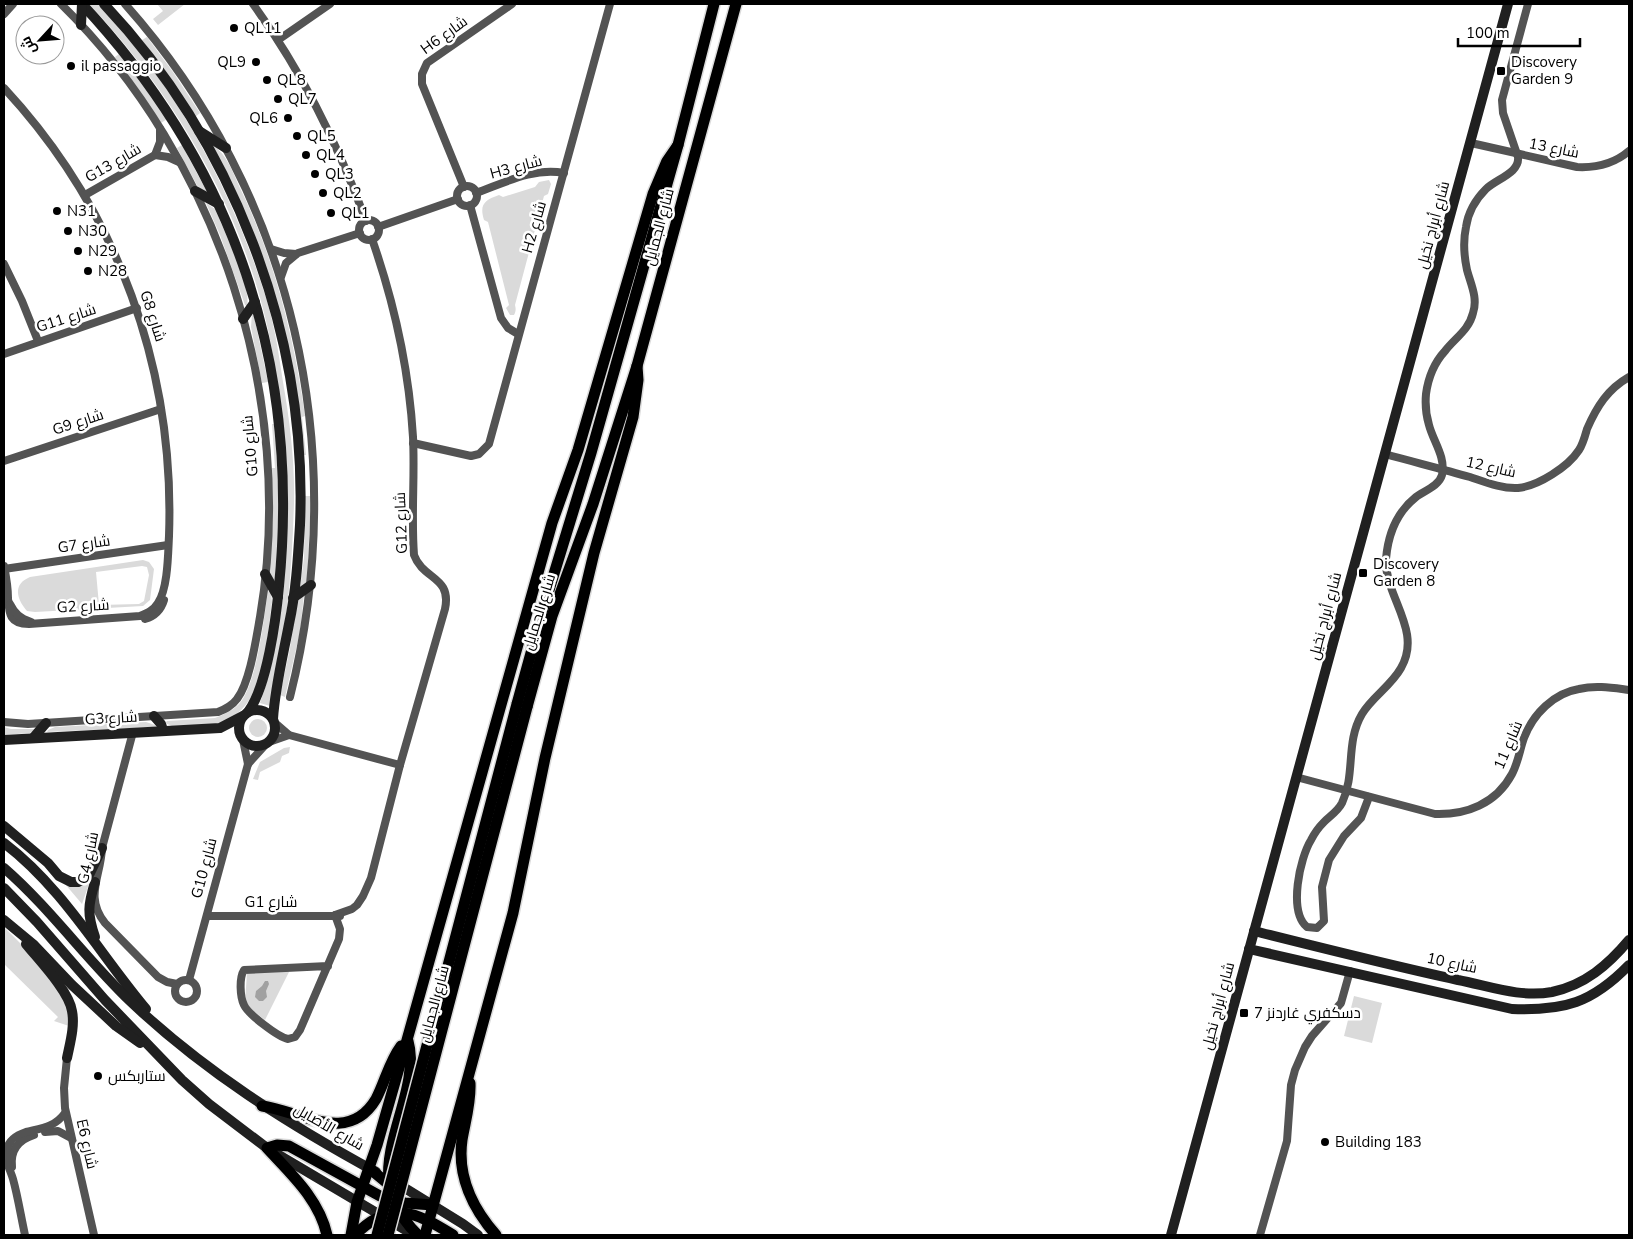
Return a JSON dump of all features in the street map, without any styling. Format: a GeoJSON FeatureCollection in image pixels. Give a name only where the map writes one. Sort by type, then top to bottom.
{"type":"FeatureCollection","features":[{"type":"Feature","properties":{"kind":"main road","name":"شارع الجمايل"},"geometry":{"type":"LineString","coordinates":[[388,1235],[522,706],[542,613],[592,454],[678,145],[714,4]]}},
{"type":"Feature","properties":{"kind":"main road","name":"شارع الجمايل"},"geometry":{"type":"LineString","coordinates":[[377,1235],[522,706],[552,616],[593,504],[637,366],[736,4]]}},
{"type":"Feature","properties":{"kind":"main road"},"geometry":{"type":"LineString","coordinates":[[351,1235],[357,1202],[407,1040],[552,523],[578,450],[653,194],[667,161],[678,145]]}},
{"type":"Feature","properties":{"kind":"main road"},"geometry":{"type":"LineString","coordinates":[[425,1235],[513,913],[545,758],[594,553],[634,417],[638,380],[637,366]]}},
{"type":"Feature","properties":{"kind":"main road"},"geometry":{"type":"LineString","coordinates":[[262,1106],[277,1108],[326,1124],[339,1123],[356,1118],[376,1099],[395,1056],[407,1040]]}},
{"type":"Feature","properties":{"kind":"main road"},"geometry":{"type":"LineString","coordinates":[[407,1040],[411,1062],[390,1154],[389,1181],[412,1233]]}},
{"type":"Feature","properties":{"kind":"main road"},"geometry":{"type":"LineString","coordinates":[[468,1074],[470,1090],[462,1150],[464,1176],[467,1190],[476,1207],[496,1235]]}},
{"type":"Feature","properties":{"kind":"main road"},"geometry":{"type":"LineString","coordinates":[[327,1235],[320,1214],[311,1198],[300,1183],[267,1148],[277,1145],[289,1146],[453,1235]]}},
{"type":"Feature","properties":{"kind":"main road"},"geometry":{"type":"LineString","coordinates":[[369,1168],[389,1181]]}},
{"type":"Feature","properties":{"kind":"main road"},"geometry":{"type":"LineString","coordinates":[[355,1235],[367,1224],[402,1207],[433,1205]]}},
{"type":"Feature","properties":{"kind":"street"},"geometry":{"type":"LineString","coordinates":[[4,14],[13,4]]}},
{"type":"Feature","properties":{"kind":"street","name":"G10 شارع"},"geometry":{"type":"LineString","coordinates":[[4,722],[28,724],[218,712],[228,707],[237,699],[243,688],[256,642],[265,574],[269,499],[264,425],[252,354],[222,254],[195,192],[160,128],[126,78],[61,4]]}},
{"type":"Feature","properties":{"kind":"street"},"geometry":{"type":"LineString","coordinates":[[81,25],[82,4]]}},
{"type":"Feature","properties":{"kind":"street","name":"G10 شارع"},"geometry":{"type":"LineString","coordinates":[[82,4],[120,46],[162,102],[184,138],[219,204],[242,263],[267,346],[274,383],[283,466],[283,536],[278,597],[262,682],[256,700],[246,714]]}},
{"type":"Feature","properties":{"kind":"street"},"geometry":{"type":"LineString","coordinates":[[104,4],[149,57],[198,130],[233,197],[252,242],[273,304],[287,364],[295,420],[300,489],[300,524],[293,598],[276,691],[274,736],[267,743]]}},
{"type":"Feature","properties":{"kind":"street"},"geometry":{"type":"LineString","coordinates":[[125,4],[174,64],[208,115],[226,148],[271,248],[293,320],[312,425],[315,502],[311,585],[304,638],[290,697]]}},
{"type":"Feature","properties":{"kind":"street"},"geometry":{"type":"LineString","coordinates":[[253,4],[278,40],[321,116],[339,153],[366,221]]}},
{"type":"Feature","properties":{"kind":"street"},"geometry":{"type":"LineString","coordinates":[[278,40],[330,4]]}},
{"type":"Feature","properties":{"kind":"street","name":"H6 شارع"},"geometry":{"type":"LineString","coordinates":[[464,187],[422,84],[422,74],[427,63],[512,4]]}},
{"type":"Feature","properties":{"kind":"street","name":"H2 شارع"},"geometry":{"type":"LineString","coordinates":[[413,443],[471,456],[479,454],[489,444],[610,4]]}},
{"type":"Feature","properties":{"kind":"street","name":"شارع أبراج نخيل"},"geometry":{"type":"LineString","coordinates":[[1171,1235],[1508,4]]}},
{"type":"Feature","properties":{"kind":"street"},"geometry":{"type":"LineString","coordinates":[[1370,797],[1361,818],[1340,841],[1329,860],[1322,887],[1324,920],[1321,925],[1312,928],[1303,923],[1297,899],[1298,878],[1302,858],[1310,840],[1322,823],[1342,804],[1350,773],[1350,747],[1355,726],[1371,702],[1392,682],[1402,666],[1406,653],[1408,640],[1406,627],[1389,579],[1386,562],[1388,544],[1393,527],[1402,511],[1414,498],[1439,481],[1442,470],[1440,454],[1428,424],[1426,393],[1436,364],[1444,351],[1464,332],[1474,310],[1474,293],[1464,255],[1466,225],[1470,211],[1486,188],[1517,166],[1519,160],[1503,113],[1502,100],[1528,4]]}},
{"type":"Feature","properties":{"kind":"street","name":"G8 شارع"},"geometry":{"type":"LineString","coordinates":[[4,88],[48,141],[85,195],[117,259],[137,308],[155,372],[169,477],[168,545],[164,589]]}},
{"type":"Feature","properties":{"kind":"street","name":"G13 شارع"},"geometry":{"type":"LineString","coordinates":[[155,155],[160,142],[160,128]]}},
{"type":"Feature","properties":{"kind":"street"},"geometry":{"type":"LineString","coordinates":[[198,130],[226,148]]}},
{"type":"Feature","properties":{"kind":"street","name":"شارع 13"},"geometry":{"type":"LineString","coordinates":[[1471,143],[1588,168],[1614,160],[1629,151]]}},
{"type":"Feature","properties":{"kind":"street","name":"G13 شارع"},"geometry":{"type":"LineString","coordinates":[[85,195],[155,155],[168,157],[179,162]]}},
{"type":"Feature","properties":{"kind":"street","name":"H3 شارع"},"geometry":{"type":"LineString","coordinates":[[476,193],[538,172],[552,171],[564,173]]}},
{"type":"Feature","properties":{"kind":"street"},"geometry":{"type":"LineString","coordinates":[[464,187],[472,188],[476,193],[476,200],[470,205],[462,204],[458,199],[459,191],[464,187]]}},
{"type":"Feature","properties":{"kind":"street"},"geometry":{"type":"LineString","coordinates":[[195,192],[219,204]]}},
{"type":"Feature","properties":{"kind":"street"},"geometry":{"type":"LineString","coordinates":[[378,226],[458,199]]}},
{"type":"Feature","properties":{"kind":"street"},"geometry":{"type":"LineString","coordinates":[[470,205],[501,318],[508,328],[518,334]]}},
{"type":"Feature","properties":{"kind":"street"},"geometry":{"type":"LineString","coordinates":[[366,221],[374,222],[378,226],[378,235],[372,239],[364,238],[360,233],[361,225],[366,221]]}},
{"type":"Feature","properties":{"kind":"street"},"geometry":{"type":"LineString","coordinates":[[280,277],[286,263],[298,254],[360,233]]}},
{"type":"Feature","properties":{"kind":"street","name":"G12 شارع"},"geometry":{"type":"LineString","coordinates":[[335,916],[357,905],[371,878],[400,766],[445,609],[446,597],[442,585],[420,567],[414,555],[413,443],[409,399],[402,354],[388,292],[372,239]]}},
{"type":"Feature","properties":{"kind":"street"},"geometry":{"type":"LineString","coordinates":[[271,248],[284,253],[298,254]]}},
{"type":"Feature","properties":{"kind":"street"},"geometry":{"type":"LineString","coordinates":[[4,264],[22,300],[38,341]]}},
{"type":"Feature","properties":{"kind":"street"},"geometry":{"type":"LineString","coordinates":[[243,319],[255,302]]}},
{"type":"Feature","properties":{"kind":"street","name":"G11 شارع"},"geometry":{"type":"LineString","coordinates":[[4,354],[137,308]]}},
{"type":"Feature","properties":{"kind":"street","name":"شارع 12"},"geometry":{"type":"LineString","coordinates":[[1385,454],[1442,470],[1520,488],[1542,480],[1571,460],[1579,450],[1599,404],[1607,393],[1629,376]]}},
{"type":"Feature","properties":{"kind":"street","name":"G9 شارع"},"geometry":{"type":"LineString","coordinates":[[4,461],[161,409]]}},
{"type":"Feature","properties":{"kind":"street","name":"G7 شارع"},"geometry":{"type":"LineString","coordinates":[[4,568],[168,545]]}},
{"type":"Feature","properties":{"kind":"street","name":"G2 شارع"},"geometry":{"type":"LineString","coordinates":[[4,568],[8,611],[14,620],[23,624],[133,617],[144,619],[155,614],[162,606],[164,589]]}},
{"type":"Feature","properties":{"kind":"street"},"geometry":{"type":"LineString","coordinates":[[265,574],[278,597]]}},
{"type":"Feature","properties":{"kind":"street"},"geometry":{"type":"LineString","coordinates":[[293,598],[311,585]]}},
{"type":"Feature","properties":{"kind":"street","name":"شارع 11"},"geometry":{"type":"LineString","coordinates":[[1296,778],[1434,814],[1451,814],[1477,807],[1488,800],[1507,782],[1512,774],[1530,724],[1546,705],[1567,692],[1579,689],[1601,687],[1629,690]]}},
{"type":"Feature","properties":{"kind":"street"},"geometry":{"type":"LineString","coordinates":[[289,735],[254,746],[242,739],[239,727],[246,714],[259,710],[269,714],[289,735],[400,766]]}},
{"type":"Feature","properties":{"kind":"street","name":"G3 شارع"},"geometry":{"type":"LineString","coordinates":[[4,740],[220,728],[246,714]]}},
{"type":"Feature","properties":{"kind":"street"},"geometry":{"type":"LineString","coordinates":[[154,716],[161,724],[163,730]]}},
{"type":"Feature","properties":{"kind":"street"},"geometry":{"type":"LineString","coordinates":[[34,738],[46,723]]}},
{"type":"Feature","properties":{"kind":"street","name":"G3 شارع"},"geometry":{"type":"LineString","coordinates":[[220,728],[242,739]]}},
{"type":"Feature","properties":{"kind":"street","name":"G4 شارع"},"geometry":{"type":"LineString","coordinates":[[133,732],[102,848],[95,882],[95,901],[102,919],[158,977],[167,982],[177,984]]}},
{"type":"Feature","properties":{"kind":"street","name":"G10 شارع"},"geometry":{"type":"LineString","coordinates":[[242,739],[248,764]]}},
{"type":"Feature","properties":{"kind":"street","name":"G10 شارع"},"geometry":{"type":"LineString","coordinates":[[189,980],[248,764],[267,743]]}},
{"type":"Feature","properties":{"kind":"street"},"geometry":{"type":"LineString","coordinates":[[4,826],[48,863],[59,876],[71,882],[78,882],[88,877],[102,848]]}},
{"type":"Feature","properties":{"kind":"street","name":"شارع الأصايل"},"geometry":{"type":"LineString","coordinates":[[4,843],[27,862],[55,890],[140,1001],[170,1035]]}},
{"type":"Feature","properties":{"kind":"street","name":"شارع الأصايل"},"geometry":{"type":"LineString","coordinates":[[4,868],[47,910],[114,986],[212,1070],[262,1106],[369,1168]]}},
{"type":"Feature","properties":{"kind":"street"},"geometry":{"type":"LineString","coordinates":[[95,882],[88,913],[99,947]]}},
{"type":"Feature","properties":{"kind":"street"},"geometry":{"type":"LineString","coordinates":[[4,888],[38,922],[92,987],[209,1104],[267,1148],[412,1233]]}},
{"type":"Feature","properties":{"kind":"street","name":"G1 شارع"},"geometry":{"type":"LineString","coordinates":[[207,916],[335,916]]}},
{"type":"Feature","properties":{"kind":"street"},"geometry":{"type":"LineString","coordinates":[[328,966],[244,970],[241,996],[243,1004],[281,1036],[292,1039],[300,1030],[328,966],[336,944],[339,939],[340,930],[335,916]]}},
{"type":"Feature","properties":{"kind":"street"},"geometry":{"type":"LineString","coordinates":[[7,923],[38,948],[72,985],[116,1026],[158,1055]]}},
{"type":"Feature","properties":{"kind":"street"},"geometry":{"type":"LineString","coordinates":[[7,923],[56,982],[68,1000],[73,1020],[66,1063]]}},
{"type":"Feature","properties":{"kind":"street","name":"شارع 10"},"geometry":{"type":"LineString","coordinates":[[1254,931],[1355,957],[1510,992],[1536,994],[1566,988],[1594,974],[1607,964],[1629,940]]}},
{"type":"Feature","properties":{"kind":"street","name":"شارع 10"},"geometry":{"type":"LineString","coordinates":[[1250,949],[1512,1009],[1539,1010],[1572,1004],[1596,993],[1617,978],[1629,965]]}},
{"type":"Feature","properties":{"kind":"street"},"geometry":{"type":"LineString","coordinates":[[1338,969],[1334,963],[1336,958],[1342,956],[1355,957]]}},
{"type":"Feature","properties":{"kind":"street"},"geometry":{"type":"LineString","coordinates":[[1260,1235],[1287,1141],[1291,1085],[1295,1070],[1305,1046],[1341,1003],[1350,971]]}},
{"type":"Feature","properties":{"kind":"street"},"geometry":{"type":"LineString","coordinates":[[189,980],[194,983],[197,993],[190,1002],[179,1000],[175,995],[177,984],[180,981],[189,980]]}},
{"type":"Feature","properties":{"kind":"street","name":"E6 شارع"},"geometry":{"type":"LineString","coordinates":[[66,1063],[66,1112],[94,1235]]}},
{"type":"Feature","properties":{"kind":"street"},"geometry":{"type":"LineString","coordinates":[[53,1127],[66,1112]]}},
{"type":"Feature","properties":{"kind":"street"},"geometry":{"type":"LineString","coordinates":[[25,1235],[13,1179],[12,1157],[17,1144],[29,1136],[68,1122]]}},
{"type":"Feature","properties":{"kind":"street"},"geometry":{"type":"LineString","coordinates":[[53,1127],[71,1138]]}},
{"type":"Feature","properties":{"kind":"street"},"geometry":{"type":"LineString","coordinates":[[389,1181],[433,1205],[478,1235]]}},
{"type":"Feature","properties":{"kind":"shaded area"},"geometry":{"type":"Polygon","coordinates":[[[89,4],[99,4],[133,44],[152,68],[188,122],[233,209],[257,270],[270,311],[288,412],[293,458],[294,516],[287,609],[270,706],[260,703],[266,685],[280,601],[287,537],[288,502],[284,434],[271,342],[266,321],[254,277],[238,234],[220,192],[198,151],[148,74],[89,4]]]}},
{"type":"Feature","properties":{"kind":"shaded area"},"geometry":{"type":"Polygon","coordinates":[[[157,4],[185,4],[158,25],[153,19],[163,11],[157,4]]]}},
{"type":"Feature","properties":{"kind":"shaded area"},"geometry":{"type":"Polygon","coordinates":[[[147,37],[200,113],[195,117],[142,40],[147,37]]]}},
{"type":"Feature","properties":{"kind":"shaded area"},"geometry":{"type":"Polygon","coordinates":[[[119,54],[146,88],[167,119],[161,123],[115,57],[119,54]]]}},
{"type":"Feature","properties":{"kind":"shaded area"},"geometry":{"type":"Polygon","coordinates":[[[212,144],[226,159],[232,170],[263,243],[282,299],[295,357],[305,416],[302,417],[306,455],[303,455],[298,407],[283,323],[267,271],[243,210],[212,144]]]}},
{"type":"Feature","properties":{"kind":"shaded area"},"geometry":{"type":"Polygon","coordinates":[[[182,145],[207,192],[199,189],[177,148],[182,145]]]}},
{"type":"Feature","properties":{"kind":"shaded area"},"geometry":{"type":"Polygon","coordinates":[[[549,180],[551,184],[548,194],[544,196],[515,305],[516,309],[514,315],[510,315],[506,308],[509,305],[488,222],[484,220],[483,206],[484,203],[499,195],[503,197],[535,187],[539,182],[549,180]]]}},
{"type":"Feature","properties":{"kind":"shaded area"},"geometry":{"type":"Polygon","coordinates":[[[206,203],[215,209],[236,258],[245,286],[247,306],[245,305],[220,235],[206,203]]]}},
{"type":"Feature","properties":{"kind":"shaded area"},"geometry":{"type":"Polygon","coordinates":[[[252,314],[268,382],[262,383],[251,327],[252,314]]]}},
{"type":"Feature","properties":{"kind":"shaded area"},"geometry":{"type":"Polygon","coordinates":[[[272,424],[275,424],[279,507],[275,582],[269,573],[273,518],[272,468],[275,468],[272,424]]]}},
{"type":"Feature","properties":{"kind":"shaded area"},"geometry":{"type":"Polygon","coordinates":[[[305,496],[311,496],[307,582],[300,588],[304,558],[305,496]]]}},
{"type":"Feature","properties":{"kind":"shaded area"},"geometry":{"type":"Polygon","coordinates":[[[143,560],[149,562],[154,569],[150,600],[143,606],[27,611],[20,601],[18,592],[21,583],[30,577],[143,560]],[[147,567],[96,572],[99,605],[139,604],[144,601],[149,575],[147,567]]]}},
{"type":"Feature","properties":{"kind":"shaded area"},"geometry":{"type":"Polygon","coordinates":[[[268,591],[271,593],[272,602],[265,655],[255,690],[246,705],[234,716],[218,724],[172,726],[165,723],[167,721],[215,718],[230,711],[239,704],[251,682],[255,667],[268,591]]]}},
{"type":"Feature","properties":{"kind":"shaded area"},"geometry":{"type":"Polygon","coordinates":[[[304,594],[300,632],[285,697],[280,695],[297,603],[304,594]]]}},
{"type":"Feature","properties":{"kind":"shaded area"},"geometry":{"type":"Polygon","coordinates":[[[258,719],[264,722],[267,728],[264,734],[258,737],[252,734],[249,728],[252,722],[258,719]]]}},
{"type":"Feature","properties":{"kind":"shaded area"},"geometry":{"type":"Polygon","coordinates":[[[146,722],[156,727],[47,732],[55,727],[146,722]]]}},
{"type":"Feature","properties":{"kind":"shaded area"},"geometry":{"type":"Polygon","coordinates":[[[4,727],[11,729],[36,729],[30,733],[4,735],[4,727]]]}},
{"type":"Feature","properties":{"kind":"shaded area"},"geometry":{"type":"Polygon","coordinates":[[[290,747],[289,753],[282,756],[280,762],[260,772],[258,780],[253,779],[260,762],[284,748],[290,747]]]}},
{"type":"Feature","properties":{"kind":"shaded area"},"geometry":{"type":"Polygon","coordinates":[[[90,881],[82,904],[65,884],[90,881]]]}},
{"type":"Feature","properties":{"kind":"shaded area"},"geometry":{"type":"Polygon","coordinates":[[[4,927],[34,957],[56,987],[68,1009],[69,1026],[54,1021],[58,1017],[4,964],[4,927]]]}},
{"type":"Feature","properties":{"kind":"shaded area"},"geometry":{"type":"Polygon","coordinates":[[[290,970],[265,1020],[247,1006],[245,1002],[247,973],[290,970]]]}},
{"type":"Feature","properties":{"kind":"shaded area"},"geometry":{"type":"Polygon","coordinates":[[[265,981],[268,981],[269,984],[266,991],[267,997],[263,1001],[259,1001],[255,997],[256,991],[265,981]]]}},
{"type":"Feature","properties":{"kind":"shaded area"},"geometry":{"type":"Polygon","coordinates":[[[1354,996],[1382,1003],[1372,1043],[1344,1036],[1354,996]]]}},
{"type":"Feature","properties":{"kind":"place","name":"QL11"},"geometry":{"type":"Point","coordinates":[234,28]}},
{"type":"Feature","properties":{"kind":"place","name":"QL9"},"geometry":{"type":"Point","coordinates":[256,62]}},
{"type":"Feature","properties":{"kind":"place","name":"il passaggio"},"geometry":{"type":"Point","coordinates":[71,66]}},
{"type":"Feature","properties":{"kind":"place","name":"Discovery Garden 9"},"geometry":{"type":"Point","coordinates":[1501,71]}},
{"type":"Feature","properties":{"kind":"place","name":"QL8"},"geometry":{"type":"Point","coordinates":[267,80]}},
{"type":"Feature","properties":{"kind":"place","name":"QL7"},"geometry":{"type":"Point","coordinates":[278,99]}},
{"type":"Feature","properties":{"kind":"place","name":"QL6"},"geometry":{"type":"Point","coordinates":[288,118]}},
{"type":"Feature","properties":{"kind":"place","name":"QL5"},"geometry":{"type":"Point","coordinates":[297,136]}},
{"type":"Feature","properties":{"kind":"place","name":"QL4"},"geometry":{"type":"Point","coordinates":[306,155]}},
{"type":"Feature","properties":{"kind":"place","name":"QL3"},"geometry":{"type":"Point","coordinates":[315,174]}},
{"type":"Feature","properties":{"kind":"place","name":"QL2"},"geometry":{"type":"Point","coordinates":[323,193]}},
{"type":"Feature","properties":{"kind":"place","name":"N31"},"geometry":{"type":"Point","coordinates":[57,211]}},
{"type":"Feature","properties":{"kind":"place","name":"QL1"},"geometry":{"type":"Point","coordinates":[331,213]}},
{"type":"Feature","properties":{"kind":"place","name":"N30"},"geometry":{"type":"Point","coordinates":[68,231]}},
{"type":"Feature","properties":{"kind":"place","name":"N29"},"geometry":{"type":"Point","coordinates":[78,251]}},
{"type":"Feature","properties":{"kind":"place","name":"N28"},"geometry":{"type":"Point","coordinates":[88,271]}},
{"type":"Feature","properties":{"kind":"place","name":"Discovery Garden 8"},"geometry":{"type":"Point","coordinates":[1363,573]}},
{"type":"Feature","properties":{"kind":"place","name":"دسكفري غاردنز 7"},"geometry":{"type":"Point","coordinates":[1244,1013]}},
{"type":"Feature","properties":{"kind":"place","name":"ستاربكس"},"geometry":{"type":"Point","coordinates":[98,1076]}},
{"type":"Feature","properties":{"kind":"place","name":"Building 183"},"geometry":{"type":"Point","coordinates":[1325,1142]}}]}
